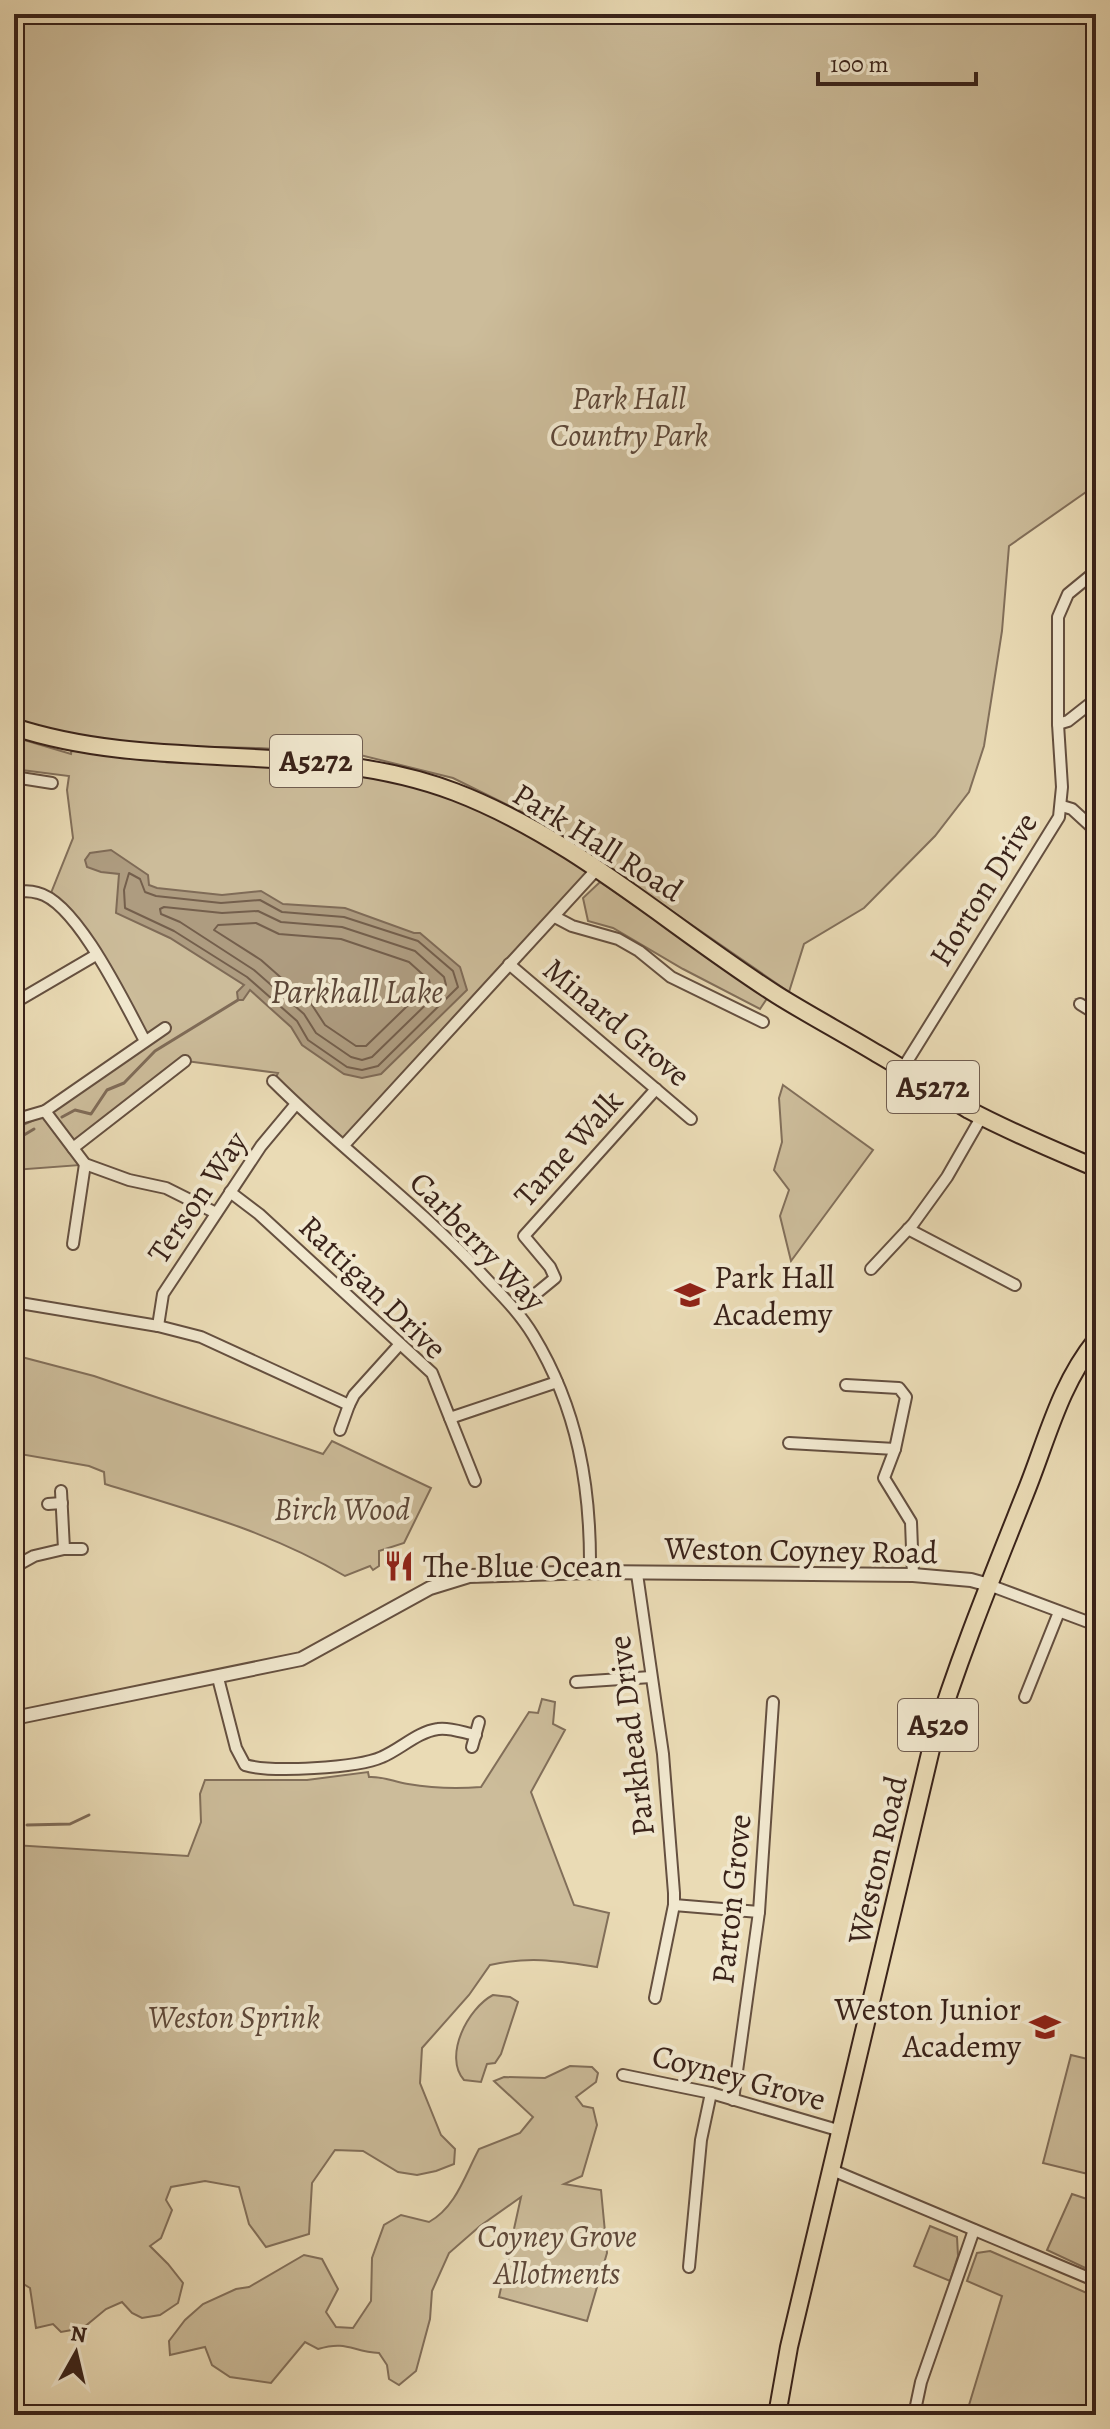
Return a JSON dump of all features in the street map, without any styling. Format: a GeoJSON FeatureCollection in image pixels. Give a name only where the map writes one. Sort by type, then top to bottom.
{"type":"FeatureCollection","features":[{"type":"Feature","properties":{"kind":"main road","name":"Park Hall Road"},"geometry":{"type":"LineString","coordinates":[[14,727],[50,738],[105,748],[297,759],[366,767],[488,805],[549,837],[777,995],[982,1116],[1096,1168]]}},
{"type":"Feature","properties":{"kind":"main road","name":"Weston Road"},"geometry":{"type":"LineString","coordinates":[[777,2415],[789,2347],[932,1745],[958,1665],[1053,1415],[1066,1387],[1096,1340]]}},
{"type":"Feature","properties":{"kind":"street","name":"Horton Drive"},"geometry":{"type":"LineString","coordinates":[[903,1068],[1059,817],[1062,806],[1058,617],[1068,594],[1096,571]]}},
{"type":"Feature","properties":{"kind":"street"},"geometry":{"type":"LineString","coordinates":[[1058,724],[1068,721],[1096,699]]}},
{"type":"Feature","properties":{"kind":"street"},"geometry":{"type":"LineString","coordinates":[[14,777],[52,783]]}},
{"type":"Feature","properties":{"kind":"street"},"geometry":{"type":"LineString","coordinates":[[1062,806],[1072,809],[1096,831]]}},
{"type":"Feature","properties":{"kind":"street"},"geometry":{"type":"LineString","coordinates":[[344,1145],[597,869]]}},
{"type":"Feature","properties":{"kind":"street"},"geometry":{"type":"LineString","coordinates":[[14,893],[39,893],[49,898],[83,931],[145,1041]]}},
{"type":"Feature","properties":{"kind":"street"},"geometry":{"type":"LineString","coordinates":[[555,917],[583,930],[618,939],[639,951],[671,977],[763,1022]]}},
{"type":"Feature","properties":{"kind":"street"},"geometry":{"type":"LineString","coordinates":[[14,1003],[96,955]]}},
{"type":"Feature","properties":{"kind":"street","name":"Minard Grove"},"geometry":{"type":"LineString","coordinates":[[509,964],[691,1119]]}},
{"type":"Feature","properties":{"kind":"street"},"geometry":{"type":"LineString","coordinates":[[1080,1004],[1096,1014]]}},
{"type":"Feature","properties":{"kind":"street"},"geometry":{"type":"LineString","coordinates":[[14,1120],[45,1111],[165,1028]]}},
{"type":"Feature","properties":{"kind":"street"},"geometry":{"type":"LineString","coordinates":[[73,1148],[185,1061]]}},
{"type":"Feature","properties":{"kind":"street","name":"Carberry Way"},"geometry":{"type":"LineString","coordinates":[[273,1081],[458,1248],[516,1310],[533,1335],[557,1382],[581,1454],[588,1493],[590,1572]]}},
{"type":"Feature","properties":{"kind":"street","name":"Tame Walk"},"geometry":{"type":"LineString","coordinates":[[516,1310],[555,1278],[550,1267],[524,1236],[656,1089]]}},
{"type":"Feature","properties":{"kind":"street","name":"Terson Way"},"geometry":{"type":"LineString","coordinates":[[158,1326],[163,1294],[261,1146],[296,1104]]}},
{"type":"Feature","properties":{"kind":"street"},"geometry":{"type":"LineString","coordinates":[[45,1111],[85,1164],[129,1180],[166,1188],[216,1213]]}},
{"type":"Feature","properties":{"kind":"street"},"geometry":{"type":"LineString","coordinates":[[871,1269],[908,1229],[947,1177],[982,1116]]}},
{"type":"Feature","properties":{"kind":"street"},"geometry":{"type":"LineString","coordinates":[[73,1244],[85,1164]]}},
{"type":"Feature","properties":{"kind":"street","name":"Rattigan Drive"},"geometry":{"type":"LineString","coordinates":[[230,1192],[259,1214],[432,1373],[475,1481]]}},
{"type":"Feature","properties":{"kind":"street"},"geometry":{"type":"LineString","coordinates":[[908,1229],[1015,1285]]}},
{"type":"Feature","properties":{"kind":"street"},"geometry":{"type":"LineString","coordinates":[[14,1302],[158,1326],[201,1337],[349,1405]]}},
{"type":"Feature","properties":{"kind":"street"},"geometry":{"type":"LineString","coordinates":[[340,1430],[354,1395],[400,1344]]}},
{"type":"Feature","properties":{"kind":"street"},"geometry":{"type":"LineString","coordinates":[[450,1418],[557,1382]]}},
{"type":"Feature","properties":{"kind":"street"},"geometry":{"type":"LineString","coordinates":[[846,1385],[899,1388],[906,1397],[895,1449],[884,1478],[911,1522],[913,1575]]}},
{"type":"Feature","properties":{"kind":"street"},"geometry":{"type":"LineString","coordinates":[[789,1443],[895,1449]]}},
{"type":"Feature","properties":{"kind":"street"},"geometry":{"type":"LineString","coordinates":[[61,1491],[64,1549]]}},
{"type":"Feature","properties":{"kind":"street"},"geometry":{"type":"LineString","coordinates":[[48,1504],[62,1503]]}},
{"type":"Feature","properties":{"kind":"street"},"geometry":{"type":"LineString","coordinates":[[14,1567],[34,1556],[64,1549],[82,1549]]}},
{"type":"Feature","properties":{"kind":"street","name":"Weston Coyney Road"},"geometry":{"type":"LineString","coordinates":[[14,1718],[301,1659],[430,1588],[469,1576],[590,1572],[913,1575],[971,1580],[989,1585]]}},
{"type":"Feature","properties":{"kind":"street","name":"Parkhead Drive"},"geometry":{"type":"LineString","coordinates":[[637,1574],[663,1754],[674,1893],[655,1998]]}},
{"type":"Feature","properties":{"kind":"street"},"geometry":{"type":"LineString","coordinates":[[989,1585],[1096,1625]]}},
{"type":"Feature","properties":{"kind":"street"},"geometry":{"type":"LineString","coordinates":[[1025,1697],[1059,1612]]}},
{"type":"Feature","properties":{"kind":"street"},"geometry":{"type":"LineString","coordinates":[[576,1682],[651,1677]]}},
{"type":"Feature","properties":{"kind":"street"},"geometry":{"type":"LineString","coordinates":[[218,1678],[236,1748],[245,1765],[260,1769],[348,1765],[380,1759],[423,1733],[441,1728],[476,1735]]}},
{"type":"Feature","properties":{"kind":"street","name":"Parton Grove"},"geometry":{"type":"LineString","coordinates":[[733,2100],[759,1912],[773,1702]]}},
{"type":"Feature","properties":{"kind":"street"},"geometry":{"type":"LineString","coordinates":[[472,1747],[479,1722]]}},
{"type":"Feature","properties":{"kind":"street"},"geometry":{"type":"LineString","coordinates":[[674,1905],[759,1912]]}},
{"type":"Feature","properties":{"kind":"street","name":"Coyney Grove"},"geometry":{"type":"LineString","coordinates":[[623,2075],[711,2093],[841,2131]]}},
{"type":"Feature","properties":{"kind":"street"},"geometry":{"type":"LineString","coordinates":[[689,2267],[701,2140],[711,2093]]}},
{"type":"Feature","properties":{"kind":"street"},"geometry":{"type":"LineString","coordinates":[[832,2170],[1096,2281]]}},
{"type":"Feature","properties":{"kind":"street"},"geometry":{"type":"LineString","coordinates":[[914,2415],[921,2382],[974,2230]]}},
{"type":"Feature","properties":{"kind":"green space","name":"Park Hall Country Park"},"geometry":{"type":"Polygon","coordinates":[[[14,14],[1096,14],[1096,485],[1009,546],[1002,631],[984,746],[969,792],[935,836],[864,908],[804,944],[789,992],[544,823],[453,778],[356,754],[135,745],[64,733],[14,720],[14,14]]]}},
{"type":"Feature","properties":{"kind":"green space"},"geometry":{"type":"Polygon","coordinates":[[[14,737],[71,754],[73,743],[292,759],[453,791],[597,869],[344,1145],[275,1079],[278,1073],[186,1061],[73,1148],[45,1111],[145,1041],[83,931],[49,898],[73,838],[67,790],[69,776],[14,769],[14,737]]]}},
{"type":"Feature","properties":{"kind":"green space"},"geometry":{"type":"Polygon","coordinates":[[[600,882],[768,997],[760,1009],[613,928],[588,921],[583,898],[600,882]]]}},
{"type":"Feature","properties":{"kind":"green space"},"geometry":{"type":"Polygon","coordinates":[[[783,1085],[873,1150],[791,1261],[780,1216],[789,1190],[774,1170],[782,1142],[779,1098],[783,1085]]]}},
{"type":"Feature","properties":{"kind":"green space"},"geometry":{"type":"Polygon","coordinates":[[[43,1116],[81,1165],[14,1170],[14,1129],[43,1116]]]}},
{"type":"Feature","properties":{"kind":"green space","name":"Birch Wood"},"geometry":{"type":"Polygon","coordinates":[[[14,1355],[94,1376],[323,1454],[332,1441],[431,1488],[404,1543],[379,1551],[379,1566],[373,1570],[370,1566],[345,1576],[258,1534],[105,1484],[104,1472],[89,1466],[14,1453],[14,1355]]]}},
{"type":"Feature","properties":{"kind":"green space","name":"Weston Sprink"},"geometry":{"type":"Polygon","coordinates":[[[542,1699],[555,1702],[553,1724],[565,1730],[531,1792],[574,1905],[609,1913],[597,1967],[531,1960],[490,1965],[469,1995],[422,2048],[420,2083],[441,2135],[455,2149],[454,2164],[417,2175],[398,2172],[363,2151],[335,2150],[312,2183],[309,2234],[266,2247],[249,2224],[239,2187],[205,2181],[171,2187],[166,2200],[172,2210],[161,2238],[150,2246],[183,2283],[178,2303],[160,2315],[142,2318],[122,2302],[106,2309],[83,2328],[61,2332],[53,2324],[36,2328],[30,2288],[14,2278],[14,1845],[188,1856],[201,1822],[200,1794],[205,1780],[307,1780],[368,1772],[369,1777],[417,1785],[481,1787],[529,1712],[538,1713],[542,1699]]]}},
{"type":"Feature","properties":{"kind":"green space"},"geometry":{"type":"Polygon","coordinates":[[[493,1995],[510,1997],[518,2002],[501,2054],[495,2063],[487,2064],[481,2082],[464,2080],[456,2058],[461,2033],[475,2010],[493,1995]]]}},
{"type":"Feature","properties":{"kind":"green space"},"geometry":{"type":"Polygon","coordinates":[[[1071,2055],[1096,2061],[1096,2176],[1043,2163],[1071,2055]]]}},
{"type":"Feature","properties":{"kind":"green space","name":"Coyney Grove Allotments"},"geometry":{"type":"Polygon","coordinates":[[[570,2066],[592,2067],[598,2073],[596,2082],[576,2097],[583,2106],[593,2108],[597,2125],[582,2176],[564,2184],[601,2190],[607,2253],[587,2321],[499,2297],[521,2197],[449,2253],[432,2291],[430,2319],[416,2371],[399,2385],[389,2379],[387,2365],[379,2353],[343,2346],[318,2349],[305,2342],[271,2383],[230,2377],[212,2365],[205,2347],[170,2355],[169,2341],[185,2320],[203,2304],[236,2289],[249,2287],[304,2255],[322,2259],[338,2289],[326,2312],[336,2327],[353,2328],[371,2301],[372,2258],[384,2225],[401,2215],[429,2222],[438,2216],[459,2190],[479,2149],[520,2133],[533,2117],[494,2081],[504,2077],[545,2078],[570,2066]]]}},
{"type":"Feature","properties":{"kind":"green space"},"geometry":{"type":"Polygon","coordinates":[[[1072,2194],[1096,2202],[1096,2273],[1047,2250],[1072,2194]]]}},
{"type":"Feature","properties":{"kind":"green space"},"geometry":{"type":"Polygon","coordinates":[[[930,2226],[957,2237],[958,2256],[950,2281],[914,2266],[930,2226]]]}},
{"type":"Feature","properties":{"kind":"green space"},"geometry":{"type":"Polygon","coordinates":[[[990,2251],[1096,2297],[1096,2415],[966,2415],[1002,2296],[967,2281],[977,2253],[990,2251]]]}},
{"type":"Feature","properties":{"kind":"water","name":"Parkhall Lake"},"geometry":{"type":"Polygon","coordinates":[[[111,850],[148,875],[149,885],[157,888],[222,895],[261,891],[283,904],[345,908],[420,933],[460,967],[467,990],[381,1074],[362,1078],[344,1074],[302,1045],[291,1027],[250,990],[243,1000],[238,1000],[237,992],[244,985],[170,938],[116,913],[119,874],[87,867],[85,860],[90,853],[111,850]]]}},
{"type":"Feature","properties":{"kind":"waterway"},"geometry":{"type":"LineString","coordinates":[[62,1117],[75,1110],[91,1114],[107,1090],[124,1083],[155,1051],[238,1000]]}},
{"type":"Feature","properties":{"kind":"waterway"},"geometry":{"type":"LineString","coordinates":[[14,1141],[34,1129]]}},
{"type":"Feature","properties":{"kind":"waterway"},"geometry":{"type":"LineString","coordinates":[[27,1825],[70,1824],[89,1815]]}},
{"type":"Feature","properties":{"kind":"place","name":"Park Hall Academy"},"geometry":{"type":"Point","coordinates":[690,1295]}},
{"type":"Feature","properties":{"kind":"place","name":"The Blue Ocean"},"geometry":{"type":"Point","coordinates":[399,1566]}},
{"type":"Feature","properties":{"kind":"place","name":"Weston Junior Academy"},"geometry":{"type":"Point","coordinates":[1045,2027]}}]}
